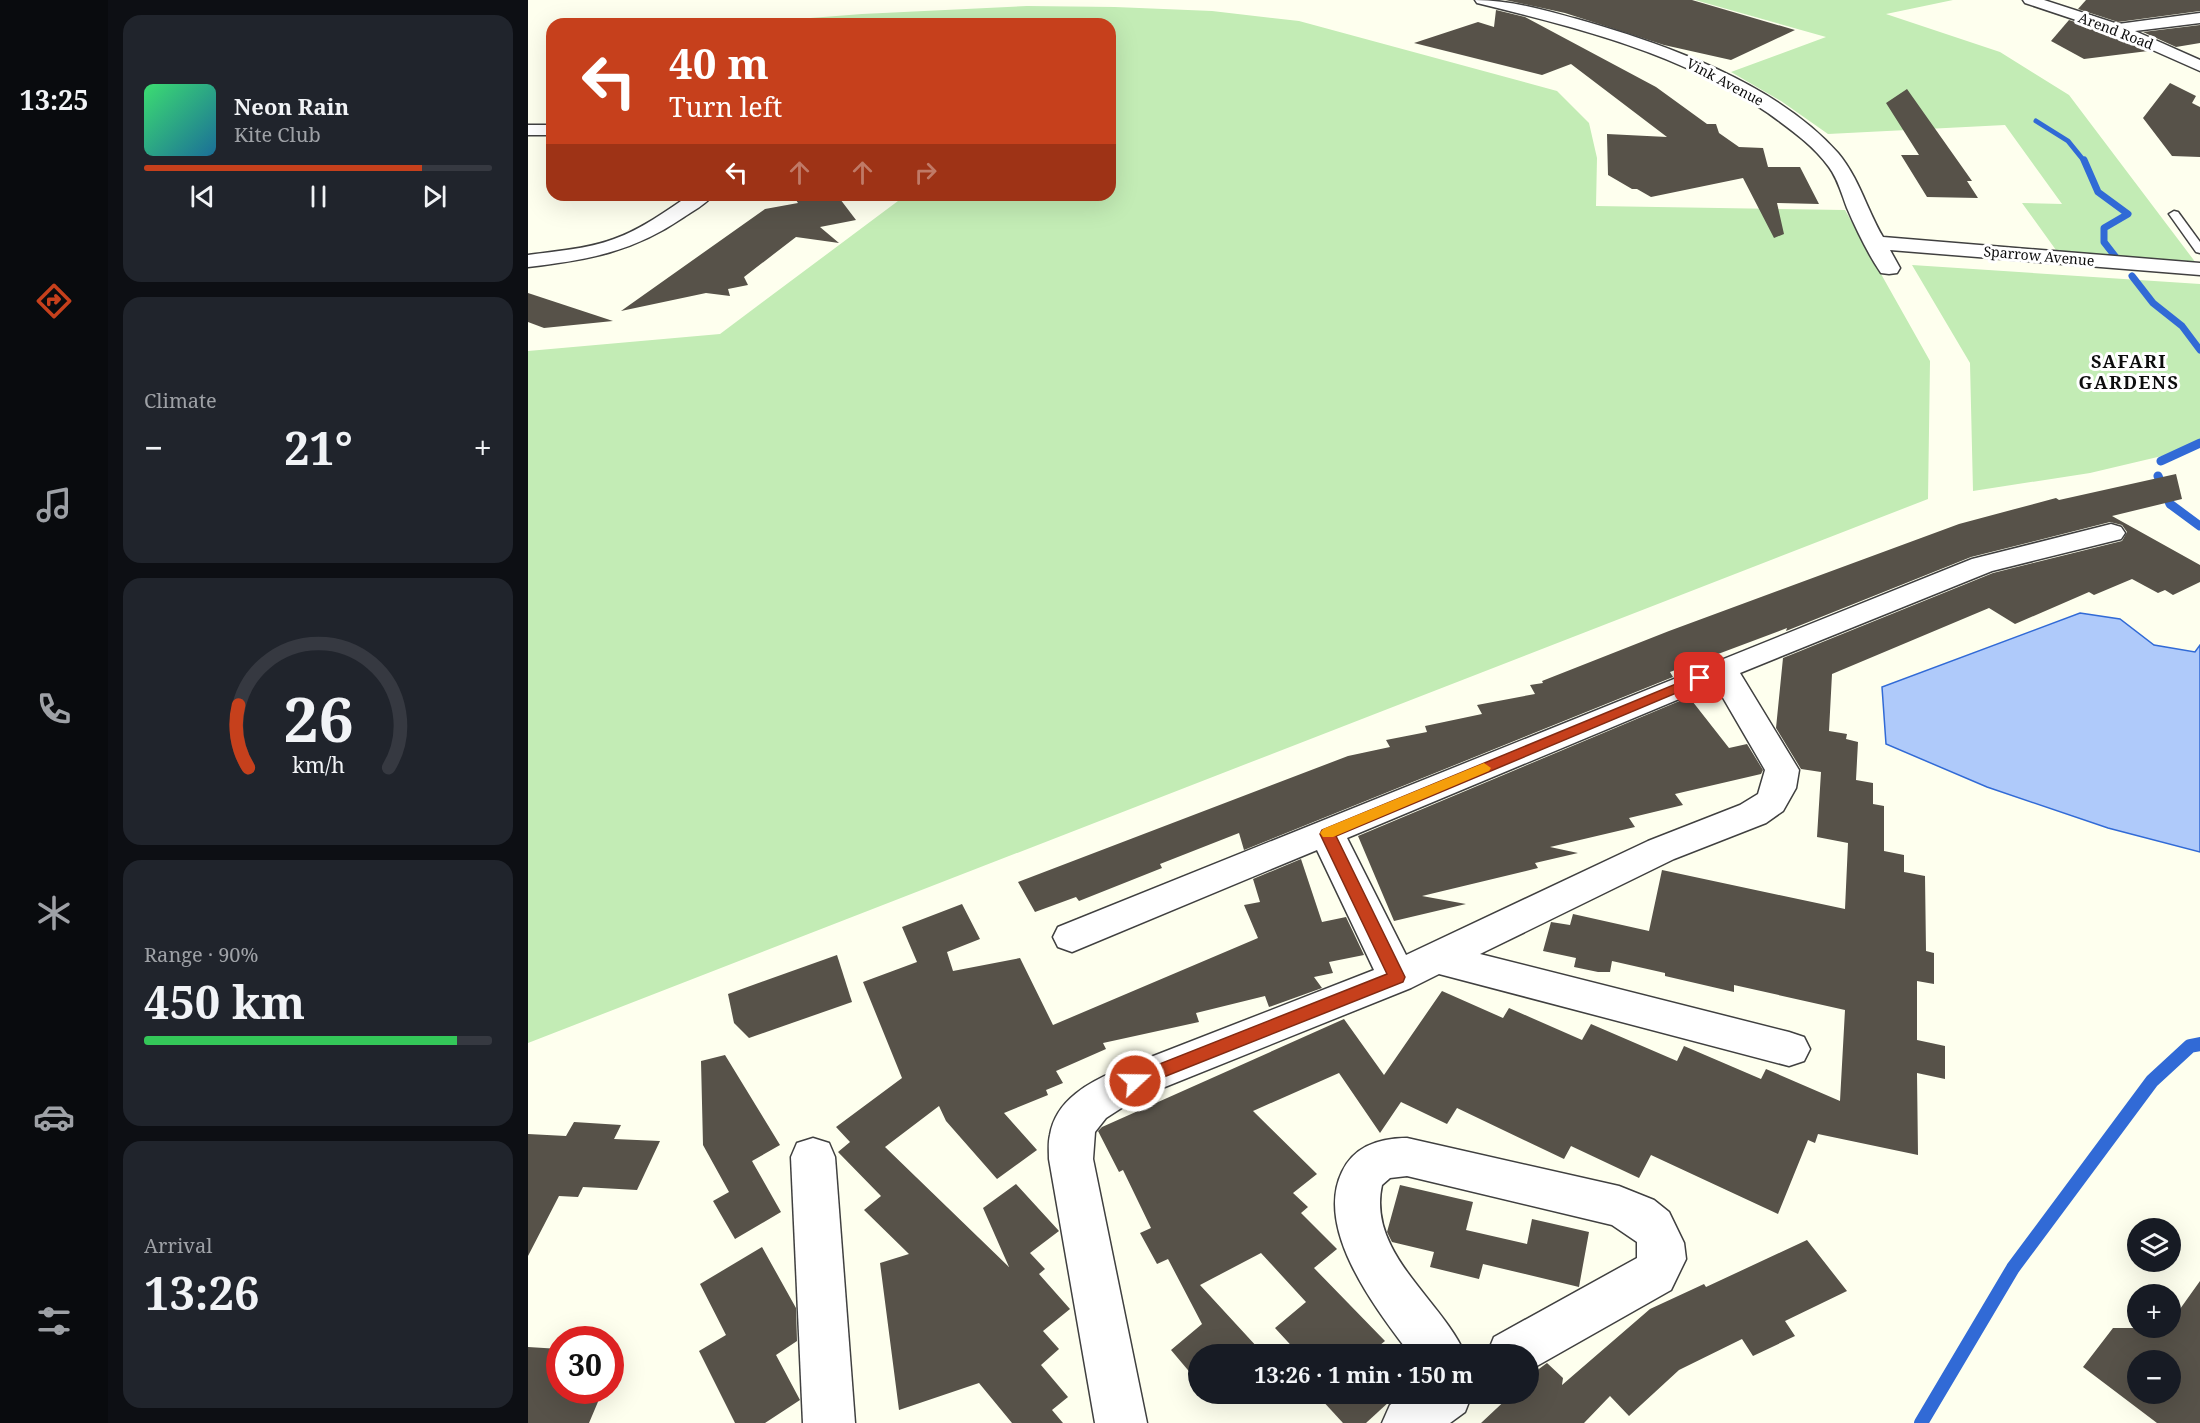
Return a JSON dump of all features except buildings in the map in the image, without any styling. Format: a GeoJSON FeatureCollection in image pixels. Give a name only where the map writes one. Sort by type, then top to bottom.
{"type":"FeatureCollection","features":[{"type":"Feature","properties":{"kind":"street","name":"Vink Avenue"},"geometry":{"type":"LineString","coordinates":[[1482,0],[1635,40],[1705,69],[1752,93],[1807,134],[1841,169],[1860,213],[1878,243],[1889,268]]}},
{"type":"Feature","properties":{"kind":"street","name":"Arend Road"},"geometry":{"type":"LineString","coordinates":[[2030,0],[2117,29],[2200,66]]}},
{"type":"Feature","properties":{"kind":"street"},"geometry":{"type":"LineString","coordinates":[[2117,29],[2200,18]]}},
{"type":"Feature","properties":{"kind":"street"},"geometry":{"type":"LineString","coordinates":[[528,130],[546,130]]}},
{"type":"Feature","properties":{"kind":"street"},"geometry":{"type":"LineString","coordinates":[[528,261],[593,251],[621,244],[642,234],[694,201]]}},
{"type":"Feature","properties":{"kind":"street","name":"Sparrow Avenue"},"geometry":{"type":"LineString","coordinates":[[1878,243],[2200,269]]}},
{"type":"Feature","properties":{"kind":"street"},"geometry":{"type":"LineString","coordinates":[[1072,937],[1327,834],[1722,669],[1982,565],[2111,533]]}},
{"type":"Feature","properties":{"kind":"street"},"geometry":{"type":"LineString","coordinates":[[1121,1423],[1071,1159],[1073,1131],[1087,1108],[1110,1092],[1135,1081],[1438,959],[1660,850],[1753,814],[1771,802],[1779,788],[1782,770],[1722,669]]}},
{"type":"Feature","properties":{"kind":"street"},"geometry":{"type":"LineString","coordinates":[[1327,834],[1397,977]]}},
{"type":"Feature","properties":{"kind":"street"},"geometry":{"type":"LineString","coordinates":[[1438,959],[1789,1049]]}},
{"type":"Feature","properties":{"kind":"street"},"geometry":{"type":"LineString","coordinates":[[813,1157],[829,1423]]}},
{"type":"Feature","properties":{"kind":"street"},"geometry":{"type":"LineString","coordinates":[[1433,1344],[1396,1295],[1370,1250],[1358,1216],[1356,1199],[1360,1180],[1369,1166],[1386,1157],[1407,1157],[1597,1199],[1638,1215],[1653,1227],[1661,1243],[1662,1259],[1654,1274],[1530,1344]]}},
{"type":"Feature","properties":{"kind":"street"},"geometry":{"type":"LineString","coordinates":[[1408,1423],[1434,1404]]}},
{"type":"Feature","properties":{"kind":"lane"},"geometry":{"type":"LineString","coordinates":[[2174,214],[2200,250]]}},
{"type":"Feature","properties":{"kind":"green space"},"geometry":{"type":"Polygon","coordinates":[[[1695,0],[1953,0],[1886,14],[2000,52],[2069,95],[2199,267],[2061,257],[2022,203],[2062,204],[2005,125],[1828,134],[1781,101],[1731,72],[1826,37],[1695,0]]]}},
{"type":"Feature","properties":{"kind":"green space"},"geometry":{"type":"Polygon","coordinates":[[[1027,6],[1115,7],[1212,11],[1299,21],[1557,91],[1589,123],[1597,158],[1596,206],[1845,210],[1930,361],[1928,499],[528,1043],[528,351],[720,334],[898,201],[1116,201],[1116,18],[810,18],[1027,6]]]}},
{"type":"Feature","properties":{"kind":"green space"},"geometry":{"type":"Polygon","coordinates":[[[1912,265],[2200,284],[2200,447],[2090,473],[1973,491],[1970,363],[1912,265]]]}},
{"type":"Feature","properties":{"kind":"water"},"geometry":{"type":"Polygon","coordinates":[[[2080,613],[2120,619],[2154,645],[2195,652],[2200,645],[2200,852],[2108,828],[1987,787],[1886,744],[1882,687],[2080,613]]]}},
{"type":"Feature","properties":{"kind":"waterway"},"geometry":{"type":"LineString","coordinates":[[2036,121],[2068,141],[2085,162]]}},
{"type":"Feature","properties":{"kind":"waterway"},"geometry":{"type":"LineString","coordinates":[[2085,162],[2098,192],[2128,214],[2104,228],[2104,242],[2118,260]]}},
{"type":"Feature","properties":{"kind":"waterway"},"geometry":{"type":"LineString","coordinates":[[2132,276],[2153,303],[2182,326],[2200,350]]}},
{"type":"Feature","properties":{"kind":"waterway"},"geometry":{"type":"LineString","coordinates":[[2161,461],[2200,443]]}},
{"type":"Feature","properties":{"kind":"waterway"},"geometry":{"type":"LineString","coordinates":[[2158,476],[2170,504],[2200,526]]}},
{"type":"Feature","properties":{"kind":"waterway"},"geometry":{"type":"LineString","coordinates":[[1921,1423],[2013,1268],[2152,1081],[2190,1046],[2200,1044]]}},
{"type":"Feature","properties":{"kind":"slow traffic"},"geometry":{"type":"LineString","coordinates":[[1328,833],[1484,768]]}},
{"type":"Feature","properties":{"kind":"district","name":"SAFARI GARDENS"},"geometry":{"type":"Point","coordinates":[2129,372]}},
{"type":"Feature","properties":{"kind":"route"},"geometry":{"type":"LineString","coordinates":[[1135,1081],[1397,977],[1327,834],[1700,678]]}}]}
